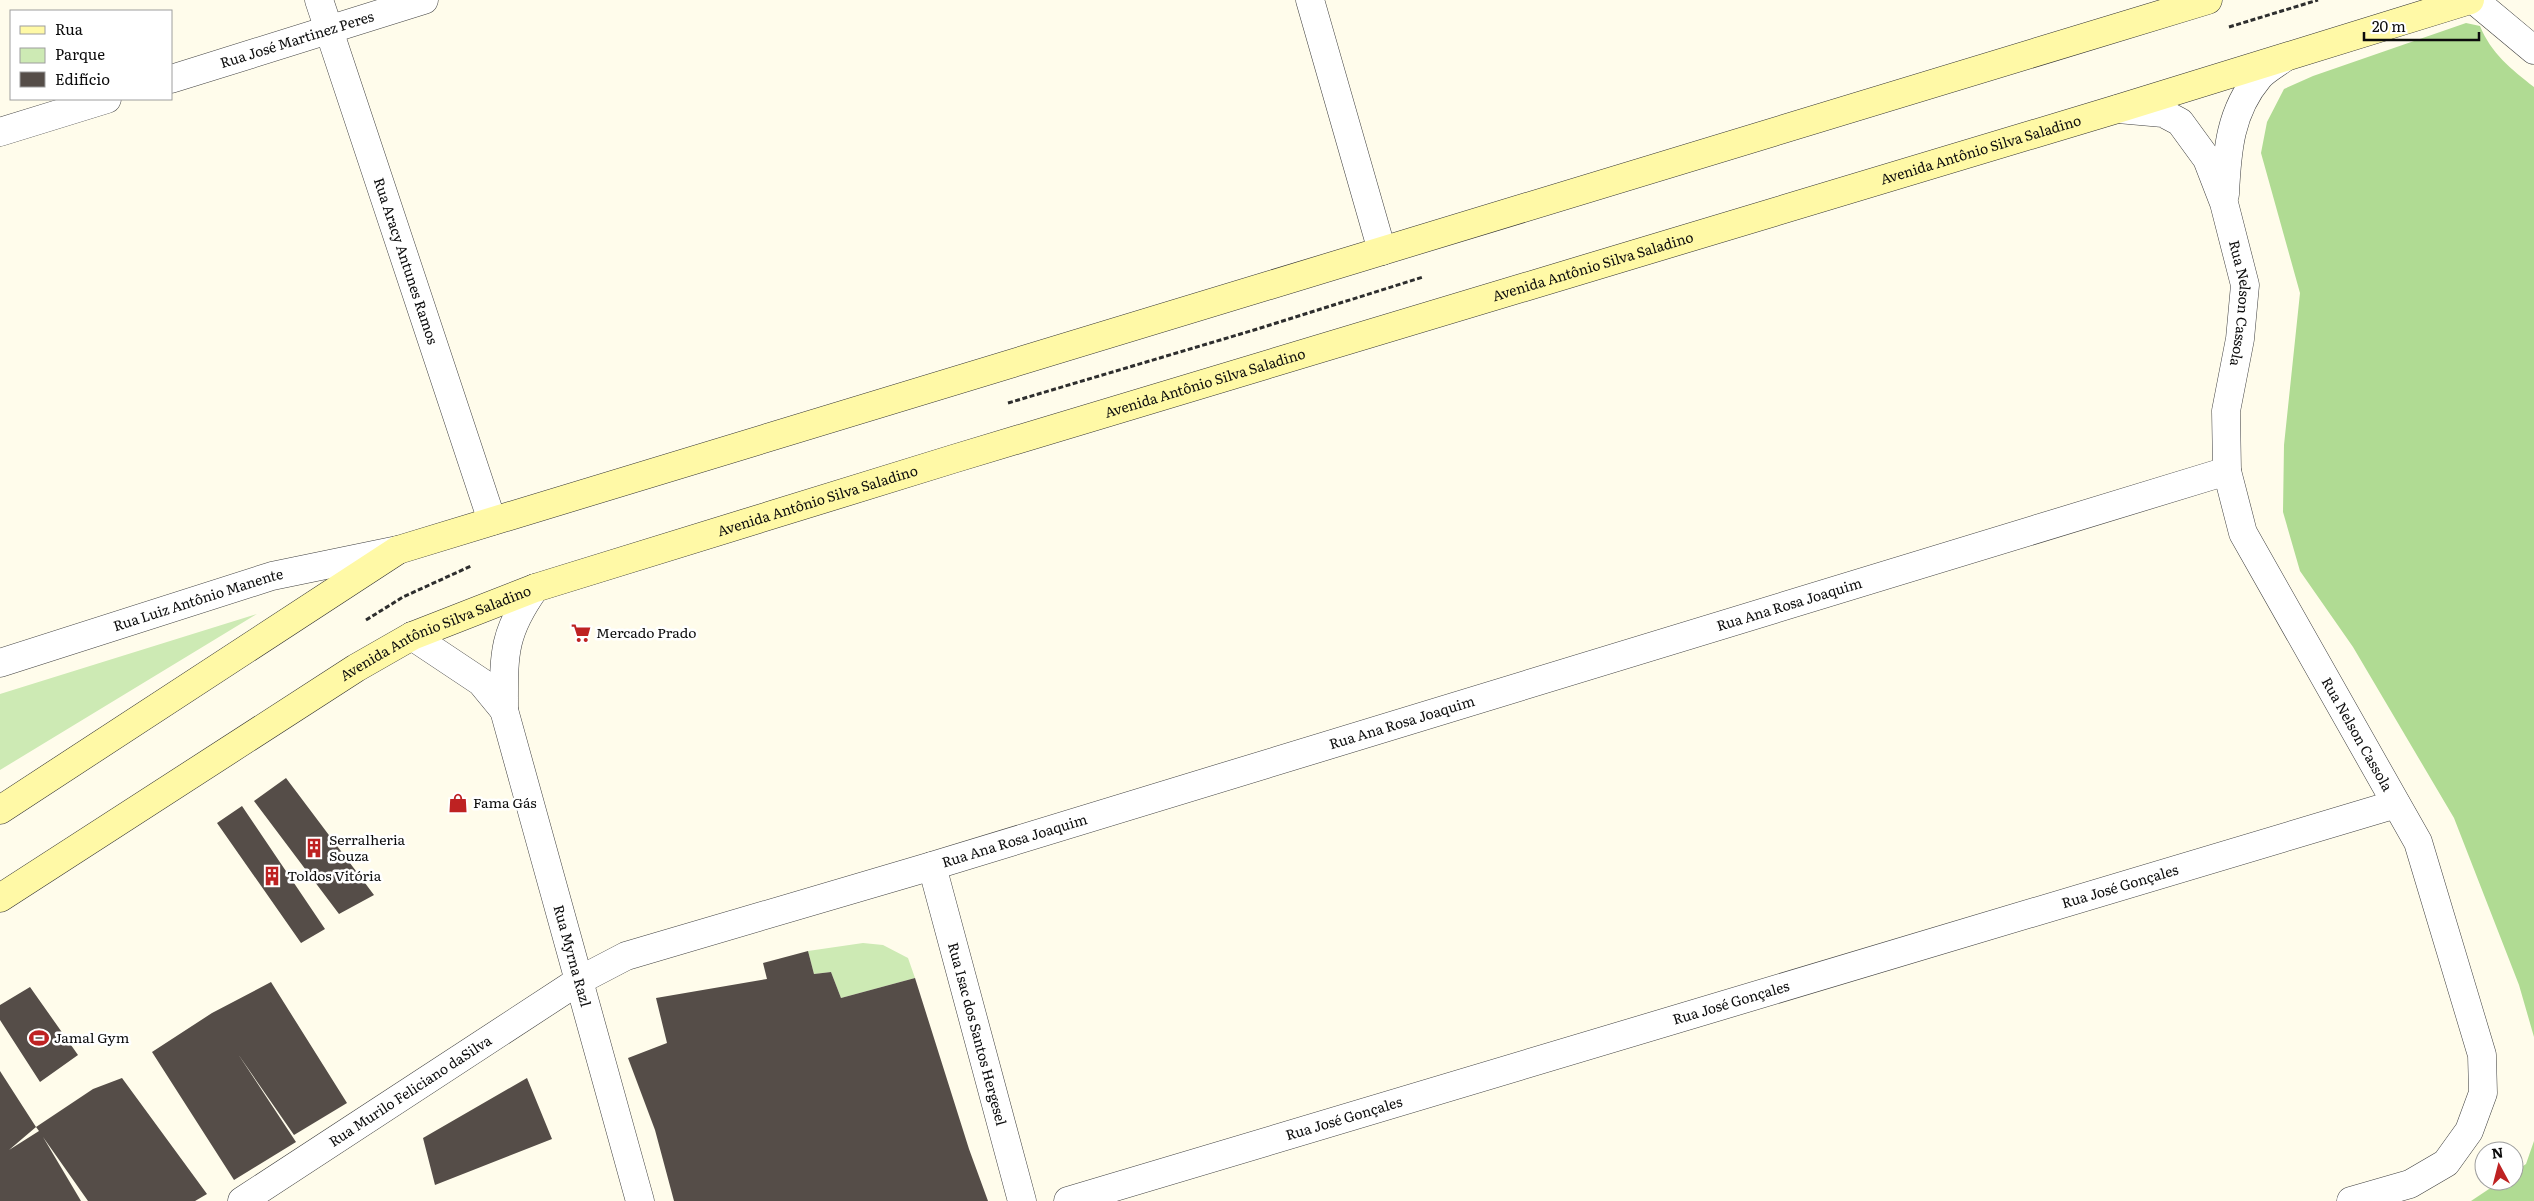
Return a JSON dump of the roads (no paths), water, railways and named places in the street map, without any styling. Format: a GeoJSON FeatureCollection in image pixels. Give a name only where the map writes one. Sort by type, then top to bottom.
{"type":"FeatureCollection","features":[{"type":"Feature","properties":{"kind":"main road"},"geometry":{"type":"LineString","coordinates":[[0,810],[398,550],[2208,0]]}},
{"type":"Feature","properties":{"kind":"main road","name":"Avenida Antônio Silva Saladino"},"geometry":{"type":"LineString","coordinates":[[0,898],[356,668],[412,636],[535,588],[952,459],[2117,109],[2472,0]]}},
{"type":"Feature","properties":{"kind":"street","name":"Rua Aracy Antunes Ramos"},"geometry":{"type":"LineString","coordinates":[[320,0],[492,521]]}},
{"type":"Feature","properties":{"kind":"street","name":"Rua José Martinez Peres"},"geometry":{"type":"LineString","coordinates":[[172,79],[424,0]]}},
{"type":"Feature","properties":{"kind":"street"},"geometry":{"type":"LineString","coordinates":[[1310,0],[1382,251]]}},
{"type":"Feature","properties":{"kind":"street"},"geometry":{"type":"LineString","coordinates":[[2472,0],[2534,50]]}},
{"type":"Feature","properties":{"kind":"street","name":"Rua Nelson Cassola"},"geometry":{"type":"LineString","coordinates":[[2224,203],[2227,155],[2232,125],[2242,102],[2260,76],[2284,58]]}},
{"type":"Feature","properties":{"kind":"street"},"geometry":{"type":"LineString","coordinates":[[0,132],[104,100]]}},
{"type":"Feature","properties":{"kind":"street","name":"Rua Nelson Cassola"},"geometry":{"type":"LineString","coordinates":[[2117,109],[2163,113],[2180,122],[2207,159],[2224,203],[2245,285],[2240,339],[2226,411],[2227,471],[2243,533],[2418,842],[2482,1055],[2483,1093],[2469,1131],[2446,1163],[2410,1184],[2351,1201]]}},
{"type":"Feature","properties":{"kind":"street","name":"Rua Ana Rosa Joaquim"},"geometry":{"type":"LineString","coordinates":[[580,980],[626,956],[932,866],[2227,471]]}},
{"type":"Feature","properties":{"kind":"street","name":"Rua Luiz Antônio Manente"},"geometry":{"type":"LineString","coordinates":[[0,662],[272,576],[398,550]]}},
{"type":"Feature","properties":{"kind":"street","name":"Rua Myrna Razl"},"geometry":{"type":"LineString","coordinates":[[535,588],[519,611],[511,628],[505,654],[504,710],[640,1201]]}},
{"type":"Feature","properties":{"kind":"street","name":"Rua Myrna Razl"},"geometry":{"type":"LineString","coordinates":[[412,636],[481,682],[504,710]]}},
{"type":"Feature","properties":{"kind":"street","name":"Rua José Gonçales"},"geometry":{"type":"LineString","coordinates":[[1068,1201],[2396,804]]}},
{"type":"Feature","properties":{"kind":"street","name":"Rua Isac dos Santos Hergesel"},"geometry":{"type":"LineString","coordinates":[[932,866],[1022,1201]]}},
{"type":"Feature","properties":{"kind":"street","name":"Rua Murilo Feliciano daSilva"},"geometry":{"type":"LineString","coordinates":[[252,1198],[580,980]]}},
{"type":"Feature","properties":{"kind":"place","name":"Mercado Prado"},"geometry":{"type":"Point","coordinates":[581,633]}},
{"type":"Feature","properties":{"kind":"place","name":"Fama Gás"},"geometry":{"type":"Point","coordinates":[458,803]}},
{"type":"Feature","properties":{"kind":"place","name":"Serralheria Souza"},"geometry":{"type":"Point","coordinates":[314,848]}},
{"type":"Feature","properties":{"kind":"place","name":"Toldos Vitória"},"geometry":{"type":"Point","coordinates":[272,876]}},
{"type":"Feature","properties":{"kind":"place","name":"Jamal Gym"},"geometry":{"type":"Point","coordinates":[39,1038]}}]}
